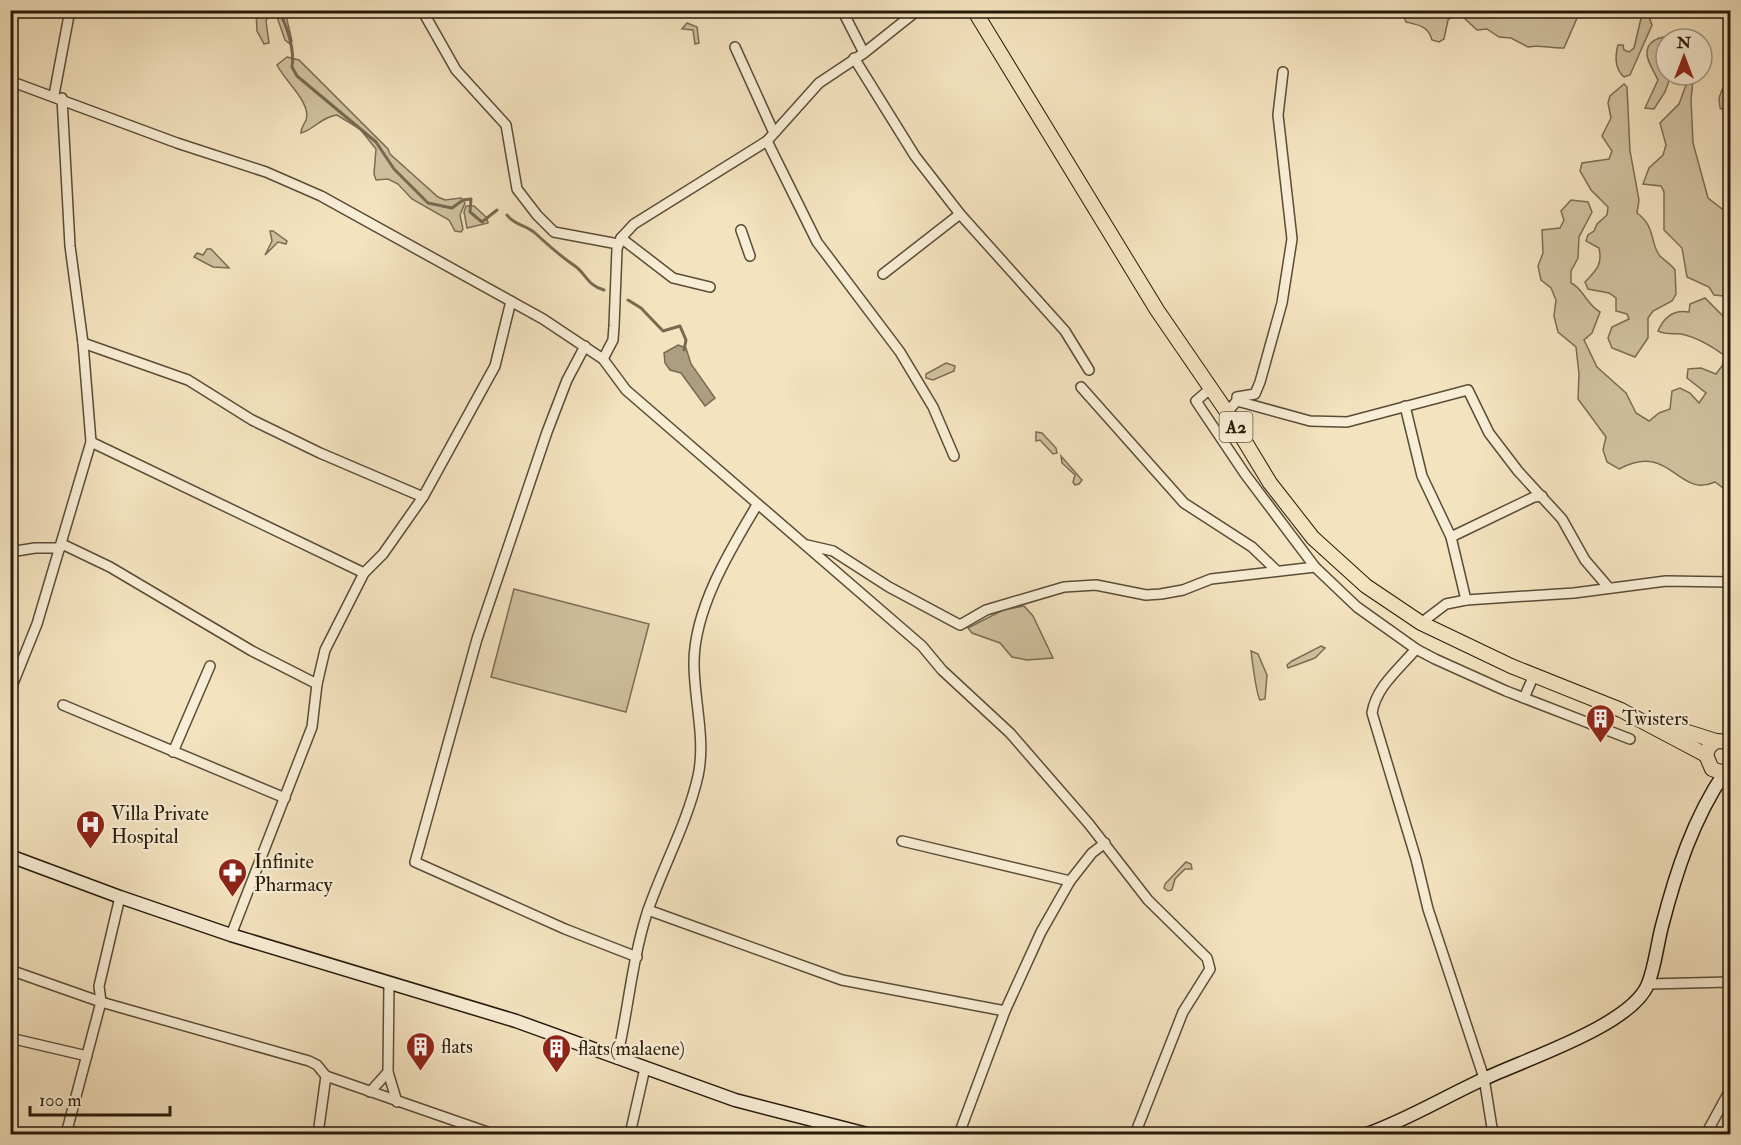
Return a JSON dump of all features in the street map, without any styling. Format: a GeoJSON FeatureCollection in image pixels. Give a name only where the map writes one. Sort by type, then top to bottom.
{"type":"FeatureCollection","features":[{"type":"Feature","properties":{"kind":"main road","name":"A2"},"geometry":{"type":"LineString","coordinates":[[974,10],[1157,310],[1211,388],[1232,406],[1270,483],[1313,538],[1366,586],[1421,623],[1461,644],[1621,710],[1706,755]]}},
{"type":"Feature","properties":{"kind":"main road","name":"A2"},"geometry":{"type":"LineString","coordinates":[[1621,710],[1651,717],[1716,741],[1731,742]]}},
{"type":"Feature","properties":{"kind":"main road"},"geometry":{"type":"LineString","coordinates":[[1367,1134],[1402,1121],[1484,1078],[1607,1023],[1636,1003],[1648,984],[1666,910],[1687,842],[1723,770],[1706,755],[1709,747],[1716,741]]}},
{"type":"Feature","properties":{"kind":"main road"},"geometry":{"type":"LineString","coordinates":[[10,856],[120,897],[231,934],[516,1022],[754,1106],[867,1134]]}},
{"type":"Feature","properties":{"kind":"street"},"geometry":{"type":"LineString","coordinates":[[10,691],[37,624],[91,442],[84,342],[70,246],[58,97],[70,10]]}},
{"type":"Feature","properties":{"kind":"street"},"geometry":{"type":"LineString","coordinates":[[422,10],[456,70],[506,124],[517,189],[554,232],[619,241],[673,278],[710,287]]}},
{"type":"Feature","properties":{"kind":"street"},"geometry":{"type":"LineString","coordinates":[[842,10],[864,53]]}},
{"type":"Feature","properties":{"kind":"street"},"geometry":{"type":"LineString","coordinates":[[603,359],[614,333],[615,264],[619,241],[633,224],[767,141],[819,83],[864,53],[918,10]]}},
{"type":"Feature","properties":{"kind":"street"},"geometry":{"type":"LineString","coordinates":[[735,47],[774,133]]}},
{"type":"Feature","properties":{"kind":"street"},"geometry":{"type":"LineString","coordinates":[[854,58],[915,156],[960,214],[1065,331],[1089,370]]}},
{"type":"Feature","properties":{"kind":"street"},"geometry":{"type":"LineString","coordinates":[[1283,72],[1278,115],[1292,239],[1289,260],[1282,303],[1260,382],[1255,394],[1238,397],[1232,406],[1310,421],[1347,422],[1468,390],[1489,433],[1518,471],[1562,519],[1585,560],[1609,588]]}},
{"type":"Feature","properties":{"kind":"street"},"geometry":{"type":"LineString","coordinates":[[10,81],[177,143],[266,172],[311,191],[511,301],[585,346],[603,359],[626,390],[666,422],[757,505],[807,545],[922,646],[942,670],[1010,733],[1105,843],[1148,900],[1207,958],[1210,969],[1183,1012],[1135,1134]]}},
{"type":"Feature","properties":{"kind":"street"},"geometry":{"type":"LineString","coordinates":[[767,141],[817,242],[900,352],[933,406],[954,456]]}},
{"type":"Feature","properties":{"kind":"street"},"geometry":{"type":"LineString","coordinates":[[883,274],[960,214]]}},
{"type":"Feature","properties":{"kind":"street"},"geometry":{"type":"LineString","coordinates":[[741,230],[750,256]]}},
{"type":"Feature","properties":{"kind":"street"},"geometry":{"type":"LineString","coordinates":[[231,934],[312,727],[316,684],[325,650],[364,573],[383,554],[423,497],[495,366],[511,301]]}},
{"type":"Feature","properties":{"kind":"street"},"geometry":{"type":"LineString","coordinates":[[84,342],[188,380],[252,420],[320,453],[423,497]]}},
{"type":"Feature","properties":{"kind":"street"},"geometry":{"type":"LineString","coordinates":[[585,346],[567,380],[547,432],[477,639],[415,862],[565,929],[637,957]]}},
{"type":"Feature","properties":{"kind":"street"},"geometry":{"type":"LineString","coordinates":[[1081,387],[1184,503],[1252,548],[1277,571]]}},
{"type":"Feature","properties":{"kind":"street"},"geometry":{"type":"LineString","coordinates":[[1211,388],[1196,401],[1245,474],[1315,567],[1357,607],[1416,649],[1524,698],[1630,739]]}},
{"type":"Feature","properties":{"kind":"street"},"geometry":{"type":"LineString","coordinates":[[1405,406],[1422,476],[1451,537],[1466,600]]}},
{"type":"Feature","properties":{"kind":"street"},"geometry":{"type":"LineString","coordinates":[[91,442],[364,573]]}},
{"type":"Feature","properties":{"kind":"street"},"geometry":{"type":"LineString","coordinates":[[1451,537],[1542,496]]}},
{"type":"Feature","properties":{"kind":"street"},"geometry":{"type":"LineString","coordinates":[[616,1059],[648,910],[681,831],[700,761],[694,663],[696,637],[725,558],[757,505]]}},
{"type":"Feature","properties":{"kind":"street"},"geometry":{"type":"LineString","coordinates":[[807,545],[833,551],[889,587],[960,625],[986,610],[1064,587],[1096,585],[1146,595],[1161,594],[1183,590],[1211,579],[1241,578],[1315,567]]}},
{"type":"Feature","properties":{"kind":"street"},"geometry":{"type":"LineString","coordinates":[[10,552],[61,546],[110,567],[252,651],[316,684]]}},
{"type":"Feature","properties":{"kind":"street"},"geometry":{"type":"LineString","coordinates":[[1421,623],[1446,604],[1466,600],[1665,581],[1731,582]]}},
{"type":"Feature","properties":{"kind":"street"},"geometry":{"type":"LineString","coordinates":[[1416,649],[1382,687],[1374,702],[1372,713],[1428,909],[1484,1078],[1493,1134]]}},
{"type":"Feature","properties":{"kind":"street"},"geometry":{"type":"LineString","coordinates":[[173,752],[210,666]]}},
{"type":"Feature","properties":{"kind":"street"},"geometry":{"type":"LineString","coordinates":[[1524,698],[1534,675]]}},
{"type":"Feature","properties":{"kind":"street"},"geometry":{"type":"LineString","coordinates":[[63,705],[111,723],[173,752],[285,798]]}},
{"type":"Feature","properties":{"kind":"street"},"geometry":{"type":"LineString","coordinates":[[902,841],[1070,881]]}},
{"type":"Feature","properties":{"kind":"street"},"geometry":{"type":"LineString","coordinates":[[959,1134],[1005,1011],[1041,932],[1070,881],[1092,853],[1105,843]]}},
{"type":"Feature","properties":{"kind":"street"},"geometry":{"type":"LineString","coordinates":[[66,1134],[101,1002],[99,986],[120,897]]}},
{"type":"Feature","properties":{"kind":"street"},"geometry":{"type":"LineString","coordinates":[[648,910],[848,982],[1005,1011]]}},
{"type":"Feature","properties":{"kind":"street"},"geometry":{"type":"LineString","coordinates":[[10,970],[101,1002],[309,1061],[317,1065],[326,1076],[493,1134]]}},
{"type":"Feature","properties":{"kind":"street"},"geometry":{"type":"LineString","coordinates":[[389,982],[388,1072],[397,1102]]}},
{"type":"Feature","properties":{"kind":"street"},"geometry":{"type":"LineString","coordinates":[[1648,984],[1731,982]]}},
{"type":"Feature","properties":{"kind":"street"},"geometry":{"type":"LineString","coordinates":[[10,1038],[87,1056]]}},
{"type":"Feature","properties":{"kind":"street"},"geometry":{"type":"LineString","coordinates":[[630,1134],[645,1068]]}},
{"type":"Feature","properties":{"kind":"street"},"geometry":{"type":"LineString","coordinates":[[370,1092],[388,1072]]}},
{"type":"Feature","properties":{"kind":"street"},"geometry":{"type":"LineString","coordinates":[[318,1134],[326,1076]]}},
{"type":"Feature","properties":{"kind":"street"},"geometry":{"type":"LineString","coordinates":[[1706,1134],[1731,1090]]}},
{"type":"Feature","properties":{"kind":"shaded area"},"geometry":{"type":"Polygon","coordinates":[[[1407,10],[1580,11],[1564,48],[1559,48],[1528,47],[1511,38],[1499,37],[1487,29],[1477,30],[1463,17],[1455,15],[1448,20],[1444,39],[1439,42],[1432,40],[1422,27],[1406,22],[1404,17],[1407,10]]]}},
{"type":"Feature","properties":{"kind":"shaded area"},"geometry":{"type":"Polygon","coordinates":[[[1643,10],[1654,11],[1650,20],[1652,25],[1630,75],[1624,77],[1616,62],[1618,45],[1623,45],[1624,50],[1629,52],[1634,48],[1643,10]]]}},
{"type":"Feature","properties":{"kind":"shaded area"},"geometry":{"type":"Polygon","coordinates":[[[256,11],[271,11],[266,21],[269,43],[264,44],[257,31],[256,11]]]}},
{"type":"Feature","properties":{"kind":"shaded area"},"geometry":{"type":"Polygon","coordinates":[[[275,11],[285,11],[292,41],[290,44],[285,40],[275,11]]]}},
{"type":"Feature","properties":{"kind":"shaded area"},"geometry":{"type":"Polygon","coordinates":[[[687,23],[697,27],[699,43],[695,44],[693,30],[682,29],[687,23]]]}},
{"type":"Feature","properties":{"kind":"shaded area"},"geometry":{"type":"Polygon","coordinates":[[[1654,41],[1654,72],[1647,54],[1650,44],[1654,41]]]}},
{"type":"Feature","properties":{"kind":"shaded area"},"geometry":{"type":"Polygon","coordinates":[[[287,57],[299,60],[388,149],[390,154],[438,197],[445,200],[461,198],[465,203],[460,215],[463,229],[461,232],[455,231],[449,220],[412,199],[398,184],[388,179],[376,180],[374,174],[376,149],[360,129],[337,115],[301,133],[306,120],[305,106],[277,65],[287,57]]]}},
{"type":"Feature","properties":{"kind":"shaded area"},"geometry":{"type":"Polygon","coordinates":[[[1730,80],[1730,114],[1720,108],[1719,98],[1730,80]]]}},
{"type":"Feature","properties":{"kind":"shaded area"},"geometry":{"type":"Polygon","coordinates":[[[1624,84],[1627,87],[1630,151],[1639,200],[1637,213],[1650,229],[1657,252],[1675,270],[1676,294],[1672,301],[1653,311],[1648,318],[1648,338],[1635,357],[1612,348],[1608,338],[1612,327],[1629,319],[1627,314],[1616,311],[1616,298],[1609,293],[1588,289],[1585,282],[1597,268],[1600,259],[1599,248],[1586,241],[1588,235],[1607,215],[1608,207],[1591,190],[1580,171],[1582,163],[1609,159],[1612,151],[1602,136],[1611,118],[1608,103],[1610,96],[1624,84]]]}},
{"type":"Feature","properties":{"kind":"shaded area"},"geometry":{"type":"Polygon","coordinates":[[[1655,87],[1667,87],[1654,109],[1645,108],[1655,87]]]}},
{"type":"Feature","properties":{"kind":"shaded area"},"geometry":{"type":"Polygon","coordinates":[[[1685,87],[1692,87],[1693,143],[1708,198],[1730,215],[1730,292],[1724,296],[1714,295],[1709,287],[1687,277],[1682,248],[1664,230],[1664,192],[1661,186],[1643,184],[1649,168],[1663,155],[1666,145],[1660,123],[1679,104],[1685,87]]]}},
{"type":"Feature","properties":{"kind":"shaded area"},"geometry":{"type":"Polygon","coordinates":[[[1571,200],[1588,202],[1592,212],[1579,237],[1578,258],[1571,271],[1571,283],[1600,312],[1592,333],[1584,340],[1597,367],[1626,393],[1636,413],[1649,421],[1659,413],[1670,409],[1672,391],[1680,388],[1690,393],[1699,403],[1706,393],[1687,378],[1688,369],[1701,368],[1716,374],[1722,366],[1725,356],[1715,349],[1687,335],[1658,331],[1666,318],[1674,313],[1689,312],[1690,304],[1705,298],[1725,318],[1730,319],[1730,493],[1715,482],[1702,485],[1691,483],[1662,465],[1651,462],[1636,462],[1619,469],[1607,462],[1603,450],[1606,437],[1578,399],[1579,374],[1576,347],[1558,332],[1554,316],[1556,300],[1551,288],[1541,280],[1538,266],[1543,253],[1542,230],[1560,228],[1564,220],[1561,211],[1571,200]]]}},
{"type":"Feature","properties":{"kind":"shaded area"},"geometry":{"type":"Polygon","coordinates":[[[466,206],[474,206],[487,218],[488,223],[467,228],[464,212],[466,206]]]}},
{"type":"Feature","properties":{"kind":"shaded area"},"geometry":{"type":"Polygon","coordinates":[[[270,231],[287,241],[286,244],[278,242],[265,255],[272,241],[270,231]]]}},
{"type":"Feature","properties":{"kind":"shaded area"},"geometry":{"type":"Polygon","coordinates":[[[207,249],[211,249],[229,268],[213,267],[194,257],[197,253],[203,255],[207,249]]]}},
{"type":"Feature","properties":{"kind":"shaded area"},"geometry":{"type":"Polygon","coordinates":[[[678,345],[686,348],[691,364],[715,398],[705,406],[681,373],[670,370],[665,363],[664,353],[678,345]]]}},
{"type":"Feature","properties":{"kind":"shaded area"},"geometry":{"type":"Polygon","coordinates":[[[946,363],[955,366],[954,371],[933,380],[926,378],[926,374],[946,363]]]}},
{"type":"Feature","properties":{"kind":"shaded area"},"geometry":{"type":"Polygon","coordinates":[[[1036,432],[1042,433],[1056,448],[1057,453],[1053,454],[1040,440],[1036,441],[1036,432]]]}},
{"type":"Feature","properties":{"kind":"shaded area"},"geometry":{"type":"Polygon","coordinates":[[[1061,456],[1082,480],[1079,484],[1075,485],[1073,482],[1075,475],[1062,463],[1061,456]]]}},
{"type":"Feature","properties":{"kind":"shaded area"},"geometry":{"type":"Polygon","coordinates":[[[514,589],[649,624],[626,712],[491,677],[514,589]]]}},
{"type":"Feature","properties":{"kind":"shaded area"},"geometry":{"type":"Polygon","coordinates":[[[1024,606],[1033,616],[1053,658],[1027,660],[1012,657],[1000,643],[972,633],[968,628],[1003,610],[1024,606]]]}},
{"type":"Feature","properties":{"kind":"shaded area"},"geometry":{"type":"Polygon","coordinates":[[[1321,646],[1325,648],[1315,658],[1288,668],[1287,665],[1292,661],[1321,646]]]}},
{"type":"Feature","properties":{"kind":"shaded area"},"geometry":{"type":"Polygon","coordinates":[[[1251,651],[1258,654],[1267,675],[1265,699],[1260,700],[1259,697],[1251,651]]]}},
{"type":"Feature","properties":{"kind":"shaded area"},"geometry":{"type":"Polygon","coordinates":[[[1186,862],[1191,864],[1192,869],[1185,869],[1175,879],[1172,890],[1168,891],[1164,888],[1165,884],[1186,862]]]}},
{"type":"Feature","properties":{"kind":"waterway"},"geometry":{"type":"LineString","coordinates":[[278,10],[290,38],[292,67],[297,76],[376,142],[394,169],[428,203],[452,208],[463,200],[471,199],[470,212],[482,222],[497,210]]}},
{"type":"Feature","properties":{"kind":"waterway"},"geometry":{"type":"LineString","coordinates":[[507,215],[513,221],[535,233],[579,269],[591,283],[604,290]]}},
{"type":"Feature","properties":{"kind":"waterway"},"geometry":{"type":"LineString","coordinates":[[628,300],[641,308],[663,331],[680,326],[686,340],[684,350]]}},
{"type":"Feature","properties":{"kind":"place","name":"Twisters"},"geometry":{"type":"Point","coordinates":[1601,744]}},
{"type":"Feature","properties":{"kind":"place","name":"Villa Private Hospital"},"geometry":{"type":"Point","coordinates":[90,850]}},
{"type":"Feature","properties":{"kind":"place","name":"Infinite Pharmacy"},"geometry":{"type":"Point","coordinates":[233,898]}},
{"type":"Feature","properties":{"kind":"place","name":"flats"},"geometry":{"type":"Point","coordinates":[420,1072]}},
{"type":"Feature","properties":{"kind":"place","name":"flats(malaene)"},"geometry":{"type":"Point","coordinates":[557,1074]}}]}
